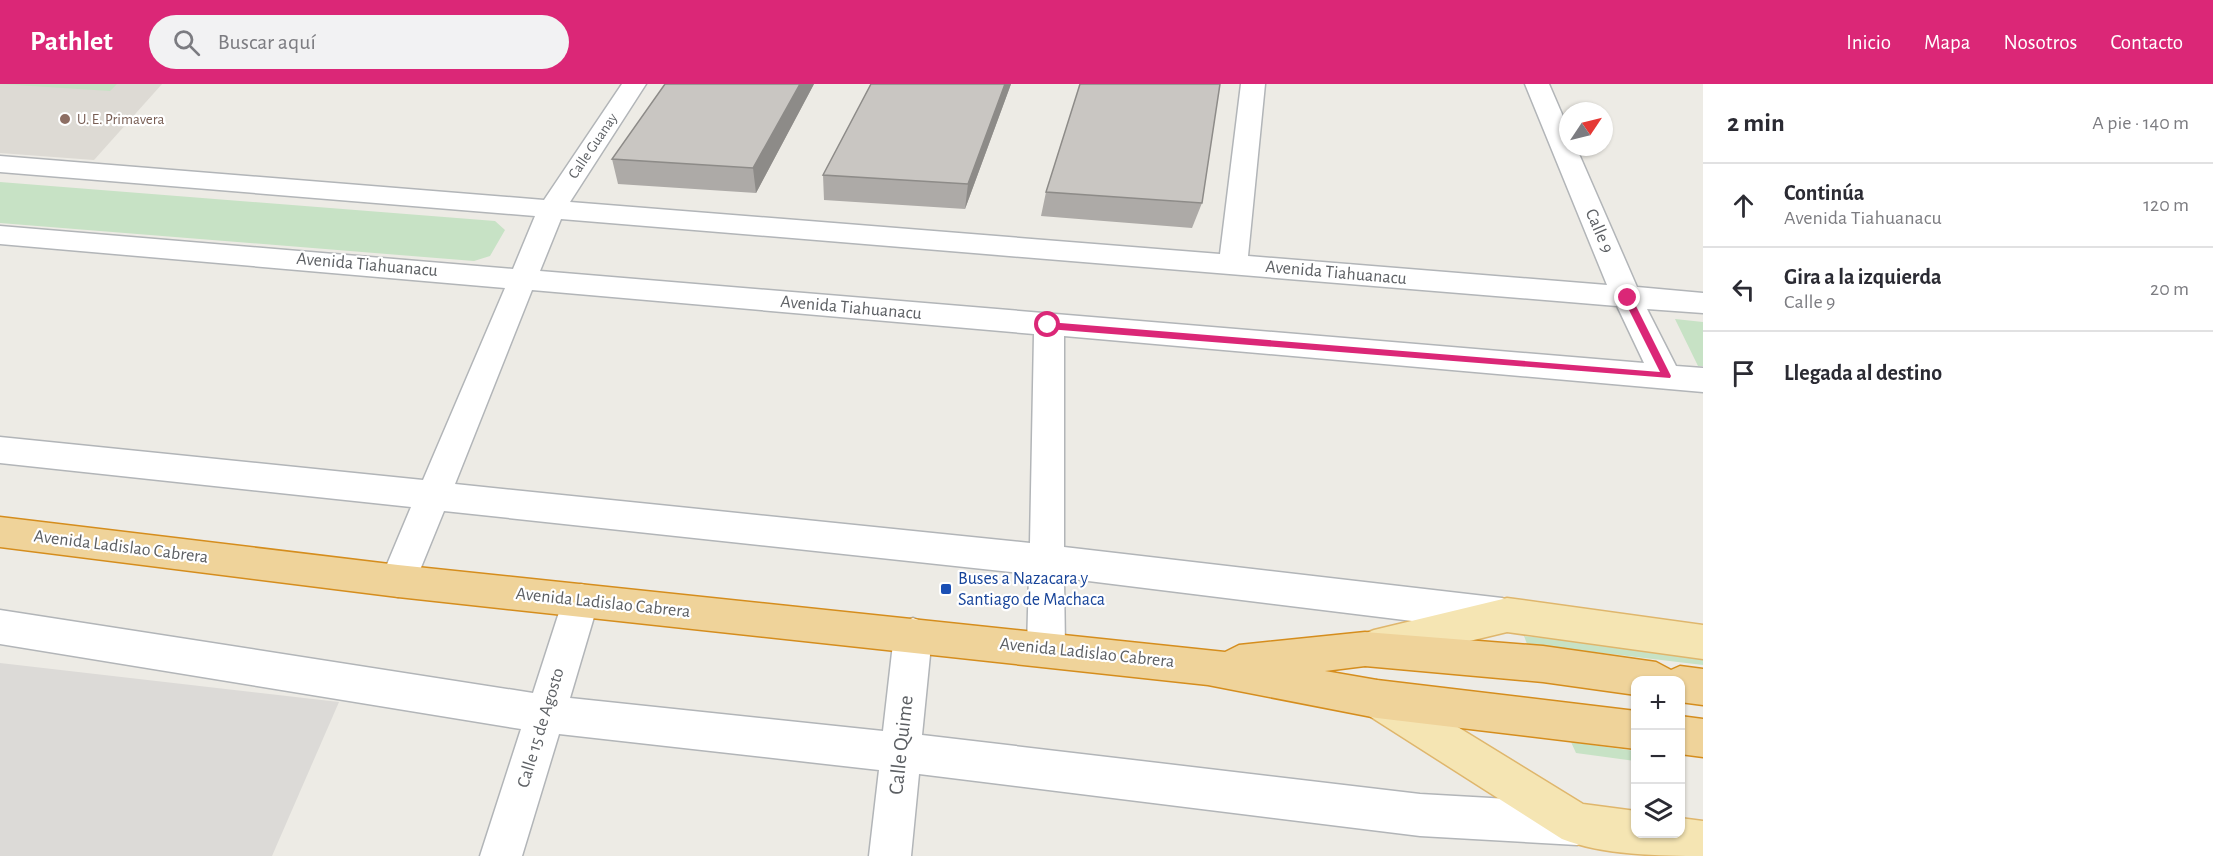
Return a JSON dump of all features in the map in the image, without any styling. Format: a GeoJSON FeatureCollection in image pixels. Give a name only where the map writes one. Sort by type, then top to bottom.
{"type":"FeatureCollection","features":[{"type":"Feature","properties":{"kind":"highway","name":"Avenida Ladislao Cabrera"},"geometry":{"type":"LineString","coordinates":[[0,532],[398,581],[1208,667],[1377,699],[1631,730]]}},
{"type":"Feature","properties":{"kind":"highway","name":"Avenida Ladislao Cabrera"},"geometry":{"type":"LineString","coordinates":[[1208,667],[1365,649],[1543,664],[1631,677]]}},
{"type":"Feature","properties":{"kind":"highway"},"geometry":{"type":"LineString","coordinates":[[1685,685],[1703,687]]}},
{"type":"Feature","properties":{"kind":"highway"},"geometry":{"type":"LineString","coordinates":[[1685,736],[1703,738]]}},
{"type":"Feature","properties":{"kind":"main road"},"geometry":{"type":"LineString","coordinates":[[1365,649],[1507,615],[1703,642]]}},
{"type":"Feature","properties":{"kind":"main road"},"geometry":{"type":"LineString","coordinates":[[1377,699],[1577,824],[1631,831]]}},
{"type":"Feature","properties":{"kind":"main road"},"geometry":{"type":"LineString","coordinates":[[1674,838],[1703,842]]}},
{"type":"Feature","properties":{"kind":"street","name":"Calle Guanay"},"geometry":{"type":"LineString","coordinates":[[398,581],[552,208],[634,84]]}},
{"type":"Feature","properties":{"kind":"street"},"geometry":{"type":"LineString","coordinates":[[1233,265],[1252,84]]}},
{"type":"Feature","properties":{"kind":"street","name":"Calle 9"},"geometry":{"type":"LineString","coordinates":[[1537,84],[1628,298],[1666,376]]}},
{"type":"Feature","properties":{"kind":"street","name":"Avenida Tiahuanacu"},"geometry":{"type":"LineString","coordinates":[[0,164],[1703,303]]}},
{"type":"Feature","properties":{"kind":"street","name":"Avenida Tiahuanacu"},"geometry":{"type":"LineString","coordinates":[[0,235],[1703,380]]}},
{"type":"Feature","properties":{"kind":"street"},"geometry":{"type":"LineString","coordinates":[[1046,648],[1048,325]]}},
{"type":"Feature","properties":{"kind":"street"},"geometry":{"type":"LineString","coordinates":[[0,450],[1046,560],[1507,615]]}},
{"type":"Feature","properties":{"kind":"street","name":"Calle 15 de Agosto"},"geometry":{"type":"LineString","coordinates":[[501,856],[581,600]]}},
{"type":"Feature","properties":{"kind":"street"},"geometry":{"type":"LineString","coordinates":[[0,627],[547,714],[899,752],[1420,815],[1577,824]]}},
{"type":"Feature","properties":{"kind":"street","name":"Calle Quime"},"geometry":{"type":"LineString","coordinates":[[890,856],[913,634]]}},
{"type":"Feature","properties":{"kind":"shaded area","name":"U. E. Primavera"},"geometry":{"type":"Polygon","coordinates":[[[0,84],[162,84],[94,160],[0,153],[0,84]]]}},
{"type":"Feature","properties":{"kind":"shaded area"},"geometry":{"type":"Polygon","coordinates":[[[0,663],[339,702],[272,856],[0,856],[0,663]]]}},
{"type":"Feature","properties":{"kind":"green space"},"geometry":{"type":"Polygon","coordinates":[[[0,84],[117,84],[110,91],[0,84]]]}},
{"type":"Feature","properties":{"kind":"green space"},"geometry":{"type":"Polygon","coordinates":[[[0,182],[495,221],[505,230],[490,256],[474,261],[0,223],[0,182]]]}},
{"type":"Feature","properties":{"kind":"green space"},"geometry":{"type":"Polygon","coordinates":[[[1675,319],[1703,322],[1703,366],[1698,366],[1675,319]]]}},
{"type":"Feature","properties":{"kind":"green space"},"geometry":{"type":"Polygon","coordinates":[[[1524,636],[1703,654],[1703,665],[1527,644],[1524,636]]]}},
{"type":"Feature","properties":{"kind":"green space"},"geometry":{"type":"Polygon","coordinates":[[[1571,742],[1631,750],[1631,760],[1576,753],[1571,742]]]}},
{"type":"Feature","properties":{"kind":"building"},"geometry":{"type":"Polygon","coordinates":[[[665,84],[800,84],[753,168],[612,159],[665,84]]]}},
{"type":"Feature","properties":{"kind":"building"},"geometry":{"type":"Polygon","coordinates":[[[871,84],[1005,84],[968,184],[823,175],[871,84]]]}},
{"type":"Feature","properties":{"kind":"building"},"geometry":{"type":"Polygon","coordinates":[[[1080,84],[1220,84],[1202,203],[1046,192],[1080,84]]]}},
{"type":"Feature","properties":{"kind":"place","name":"U. E. Primavera"},"geometry":{"type":"Point","coordinates":[65,119]}},
{"type":"Feature","properties":{"kind":"place","name":"Buses a Nazacara y Santiago de Machaca"},"geometry":{"type":"Point","coordinates":[946,589]}},
{"type":"Feature","properties":{"kind":"route"},"geometry":{"type":"LineString","coordinates":[[1048,325],[1666,376],[1628,298]]}}]}
